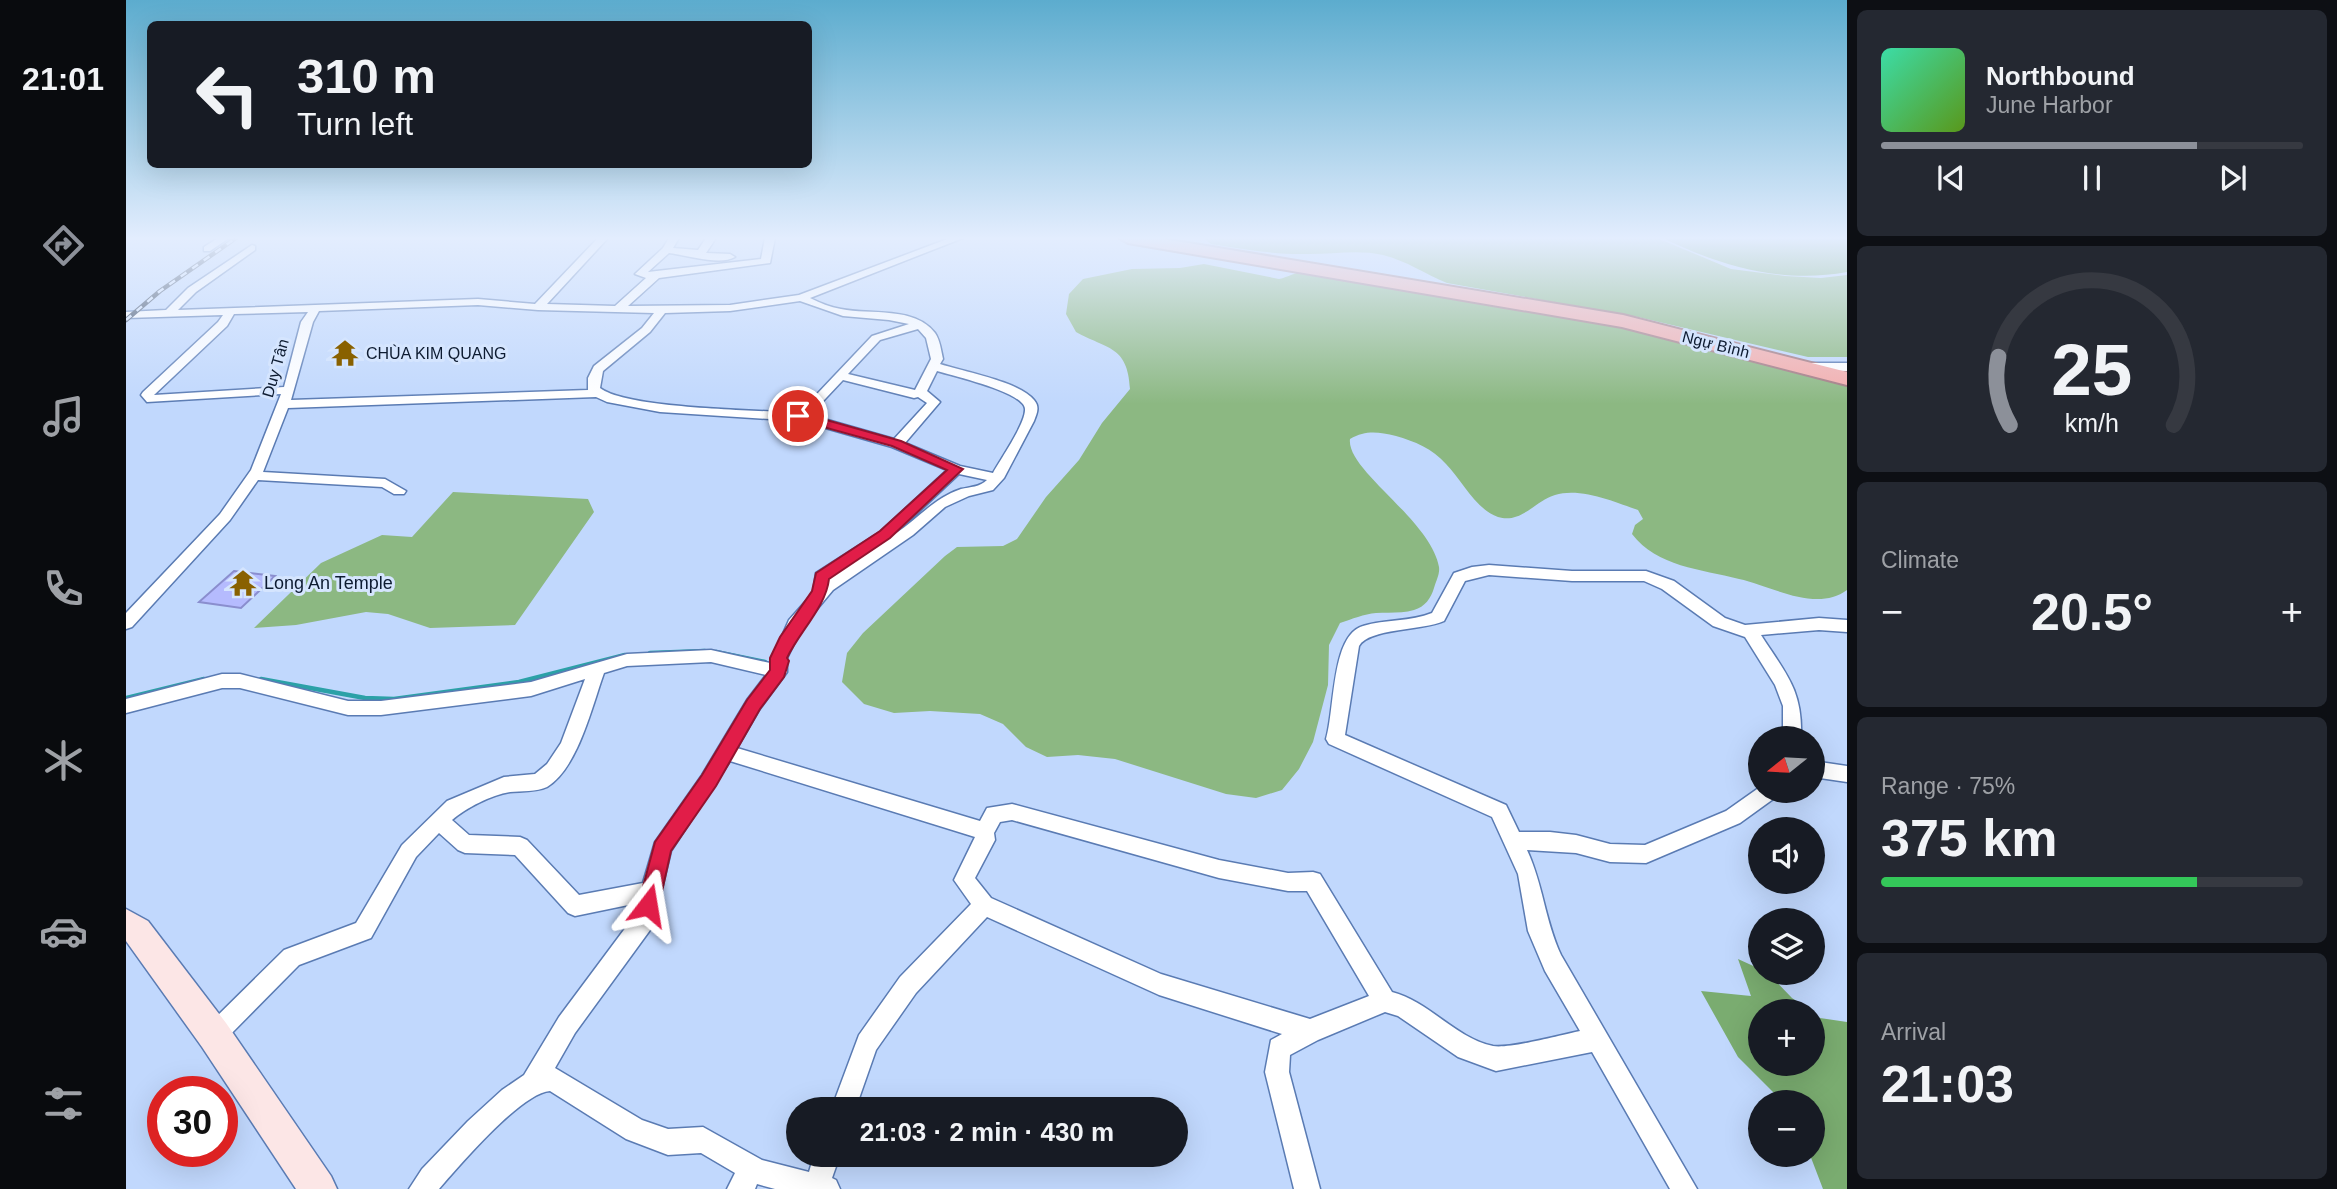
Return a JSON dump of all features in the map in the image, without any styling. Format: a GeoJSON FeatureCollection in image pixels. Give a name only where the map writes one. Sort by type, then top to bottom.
{"type":"FeatureCollection","features":[{"type":"Feature","properties":{"kind":"highway","name":"Ngự Bình"},"geometry":{"type":"LineString","coordinates":[[1459,293],[1623,321],[1810,367],[1847,379]]}},
{"type":"Feature","properties":{"kind":"street"},"geometry":{"type":"LineString","coordinates":[[169,313],[189,293]]}},
{"type":"Feature","properties":{"kind":"street"},"geometry":{"type":"LineString","coordinates":[[538,307],[551,293]]}},
{"type":"Feature","properties":{"kind":"street"},"geometry":{"type":"LineString","coordinates":[[618,309],[634,293]]}},
{"type":"Feature","properties":{"kind":"street"},"geometry":{"type":"LineString","coordinates":[[126,315],[478,302],[618,309],[730,308],[801,298],[813,293]]}},
{"type":"Feature","properties":{"kind":"street"},"geometry":{"type":"LineString","coordinates":[[801,298],[822,308],[895,318],[919,325],[930,334],[937,359],[920,392],[914,394],[840,376]]}},
{"type":"Feature","properties":{"kind":"street","name":"Duy Tân"},"geometry":{"type":"LineString","coordinates":[[126,623],[225,517],[253,476],[286,397],[299,345],[314,308]]}},
{"type":"Feature","properties":{"kind":"street"},"geometry":{"type":"LineString","coordinates":[[662,310],[646,330],[598,369],[594,378],[594,389],[598,393],[607,398],[660,408],[802,417],[897,444],[956,469],[998,478]]}},
{"type":"Feature","properties":{"kind":"street"},"geometry":{"type":"LineString","coordinates":[[230,311],[223,324],[147,395],[150,399],[598,393]]}},
{"type":"Feature","properties":{"kind":"street"},"geometry":{"type":"LineString","coordinates":[[802,417],[876,338],[919,325]]}},
{"type":"Feature","properties":{"kind":"street"},"geometry":{"type":"LineString","coordinates":[[533,1083],[567,1025],[645,919],[662,848],[709,781],[724,752],[777,669],[779,658],[795,624],[820,592],[908,533],[940,504],[964,493],[988,488],[998,478],[1028,421],[1032,411],[1030,403],[1014,391],[933,366]]}},
{"type":"Feature","properties":{"kind":"street"},"geometry":{"type":"LineString","coordinates":[[1810,367],[1847,366]]}},
{"type":"Feature","properties":{"kind":"street"},"geometry":{"type":"LineString","coordinates":[[897,444],[934,402],[920,392]]}},
{"type":"Feature","properties":{"kind":"street"},"geometry":{"type":"LineString","coordinates":[[820,592],[821,577],[885,535],[956,469]]}},
{"type":"Feature","properties":{"kind":"street"},"geometry":{"type":"LineString","coordinates":[[253,476],[385,483],[399,491]]}},
{"type":"Feature","properties":{"kind":"street"},"geometry":{"type":"LineString","coordinates":[[1684,1189],[1553,963],[1539,931],[1528,874],[1499,811],[1335,738],[1342,722],[1350,648],[1386,625],[1424,622],[1438,617],[1446,607],[1453,586],[1466,573],[1489,570],[1537,578],[1646,576],[1668,585],[1727,626],[1752,633],[1819,624],[1847,626]]}},
{"type":"Feature","properties":{"kind":"street"},"geometry":{"type":"LineString","coordinates":[[1752,633],[1783,683],[1792,706],[1792,726]]}},
{"type":"Feature","properties":{"kind":"street"},"geometry":{"type":"LineString","coordinates":[[126,706],[178,690],[233,681],[348,708],[381,708],[531,688],[627,660],[711,656],[777,669]]}},
{"type":"Feature","properties":{"kind":"street"},"geometry":{"type":"LineString","coordinates":[[214,1035],[292,957],[363,931],[409,851],[454,807],[504,785],[540,781],[554,769],[569,746],[598,667]]}},
{"type":"Feature","properties":{"kind":"street"},"geometry":{"type":"LineString","coordinates":[[724,752],[984,832]]}},
{"type":"Feature","properties":{"kind":"street"},"geometry":{"type":"LineString","coordinates":[[1825,771],[1847,774]]}},
{"type":"Feature","properties":{"kind":"street"},"geometry":{"type":"LineString","coordinates":[[1515,841],[1550,841],[1576,844],[1610,853],[1646,854],[1733,817],[1752,803]]}},
{"type":"Feature","properties":{"kind":"street"},"geometry":{"type":"LineString","coordinates":[[1310,1031],[1159,984],[984,905],[964,880],[985,840],[984,832],[994,814],[1012,812],[1219,869],[1288,882],[1313,881],[1385,1002]]}},
{"type":"Feature","properties":{"kind":"street"},"geometry":{"type":"LineString","coordinates":[[438,820],[465,844],[520,846],[575,906],[652,891]]}},
{"type":"Feature","properties":{"kind":"street"},"geometry":{"type":"LineString","coordinates":[[848,1097],[867,1043],[908,985],[984,905]]}},
{"type":"Feature","properties":{"kind":"street"},"geometry":{"type":"LineString","coordinates":[[126,924],[137,931],[214,1035],[318,1189]]}},
{"type":"Feature","properties":{"kind":"street"},"geometry":{"type":"LineString","coordinates":[[1307,1189],[1277,1072],[1279,1048],[1310,1031],[1385,1002],[1404,1006],[1466,1049],[1496,1059],[1596,1040]]}},
{"type":"Feature","properties":{"kind":"street"},"geometry":{"type":"LineString","coordinates":[[422,1189],[461,1144],[533,1083],[553,1079],[635,1130],[668,1142],[703,1140],[746,1179],[822,1188],[825,1167]]}},
{"type":"Feature","properties":{"kind":"green space"},"geometry":{"type":"Polygon","coordinates":[[[1431,293],[1646,333],[1781,365],[1847,385],[1847,590],[1822,599],[1794,596],[1667,560],[1654,554],[1632,534],[1635,525],[1643,519],[1638,510],[1586,494],[1555,495],[1521,515],[1498,517],[1482,508],[1446,464],[1429,450],[1396,436],[1367,433],[1350,439],[1352,451],[1374,481],[1406,514],[1433,549],[1439,567],[1438,575],[1429,599],[1418,609],[1372,614],[1340,623],[1329,645],[1328,685],[1313,742],[1299,769],[1282,790],[1256,798],[1226,794],[1115,759],[1078,755],[1047,757],[1026,747],[1003,724],[980,714],[930,711],[894,713],[864,704],[842,682],[847,653],[863,633],[957,547],[1003,546],[1017,539],[1046,497],[1079,460],[1102,423],[1130,389],[1125,364],[1120,356],[1114,350],[1076,332],[1066,314],[1069,294],[1431,293]]]}},
{"type":"Feature","properties":{"kind":"green space"},"geometry":{"type":"Polygon","coordinates":[[[1506,293],[1847,293],[1847,357],[1808,357],[1638,317],[1506,293]]]}},
{"type":"Feature","properties":{"kind":"green space"},"geometry":{"type":"Polygon","coordinates":[[[453,492],[588,499],[594,512],[515,625],[430,628],[388,614],[366,612],[296,625],[254,628],[321,563],[382,535],[412,537],[453,492]]]}},
{"type":"Feature","properties":{"kind":"green space"},"geometry":{"type":"Polygon","coordinates":[[[1738,959],[1748,964],[1748,985],[1780,985],[1793,999],[1748,999],[1748,1067],[1738,1057],[1701,991],[1751,996],[1738,959]]]}},
{"type":"Feature","properties":{"kind":"green space"},"geometry":{"type":"Polygon","coordinates":[[[1825,1019],[1847,1022],[1847,1189],[1823,1189],[1815,1167],[1825,1167],[1825,1090],[1771,1090],[1757,1076],[1825,1076],[1825,1019]]]}},
{"type":"Feature","properties":{"kind":"building","name":"Long An Temple"},"geometry":{"type":"Polygon","coordinates":[[[234,571],[275,576],[241,608],[199,602],[234,571]]]}},
{"type":"Feature","properties":{"kind":"waterway"},"geometry":{"type":"LineString","coordinates":[[650,653],[705,651]]}},
{"type":"Feature","properties":{"kind":"waterway"},"geometry":{"type":"LineString","coordinates":[[716,652],[765,662]]}},
{"type":"Feature","properties":{"kind":"waterway"},"geometry":{"type":"LineString","coordinates":[[261,679],[365,698],[394,699],[519,682],[625,655]]}},
{"type":"Feature","properties":{"kind":"waterway"},"geometry":{"type":"LineString","coordinates":[[126,698],[204,679]]}},
{"type":"Feature","properties":{"kind":"railway"},"geometry":{"type":"LineString","coordinates":[[126,320],[157,293]]}},
{"type":"Feature","properties":{"kind":"place","name":"CHÙA KIM QUANG"},"geometry":{"type":"Point","coordinates":[345,353]}},
{"type":"Feature","properties":{"kind":"place","name":"Long An Temple"},"geometry":{"type":"Point","coordinates":[243,583]}},
{"type":"Feature","properties":{"kind":"route"},"geometry":{"type":"LineString","coordinates":[[648,905],[662,848],[709,781],[753,705],[778,672],[781,661],[779,658],[788,637],[820,592],[821,577],[885,535],[956,469],[897,444],[798,416]]}}]}
